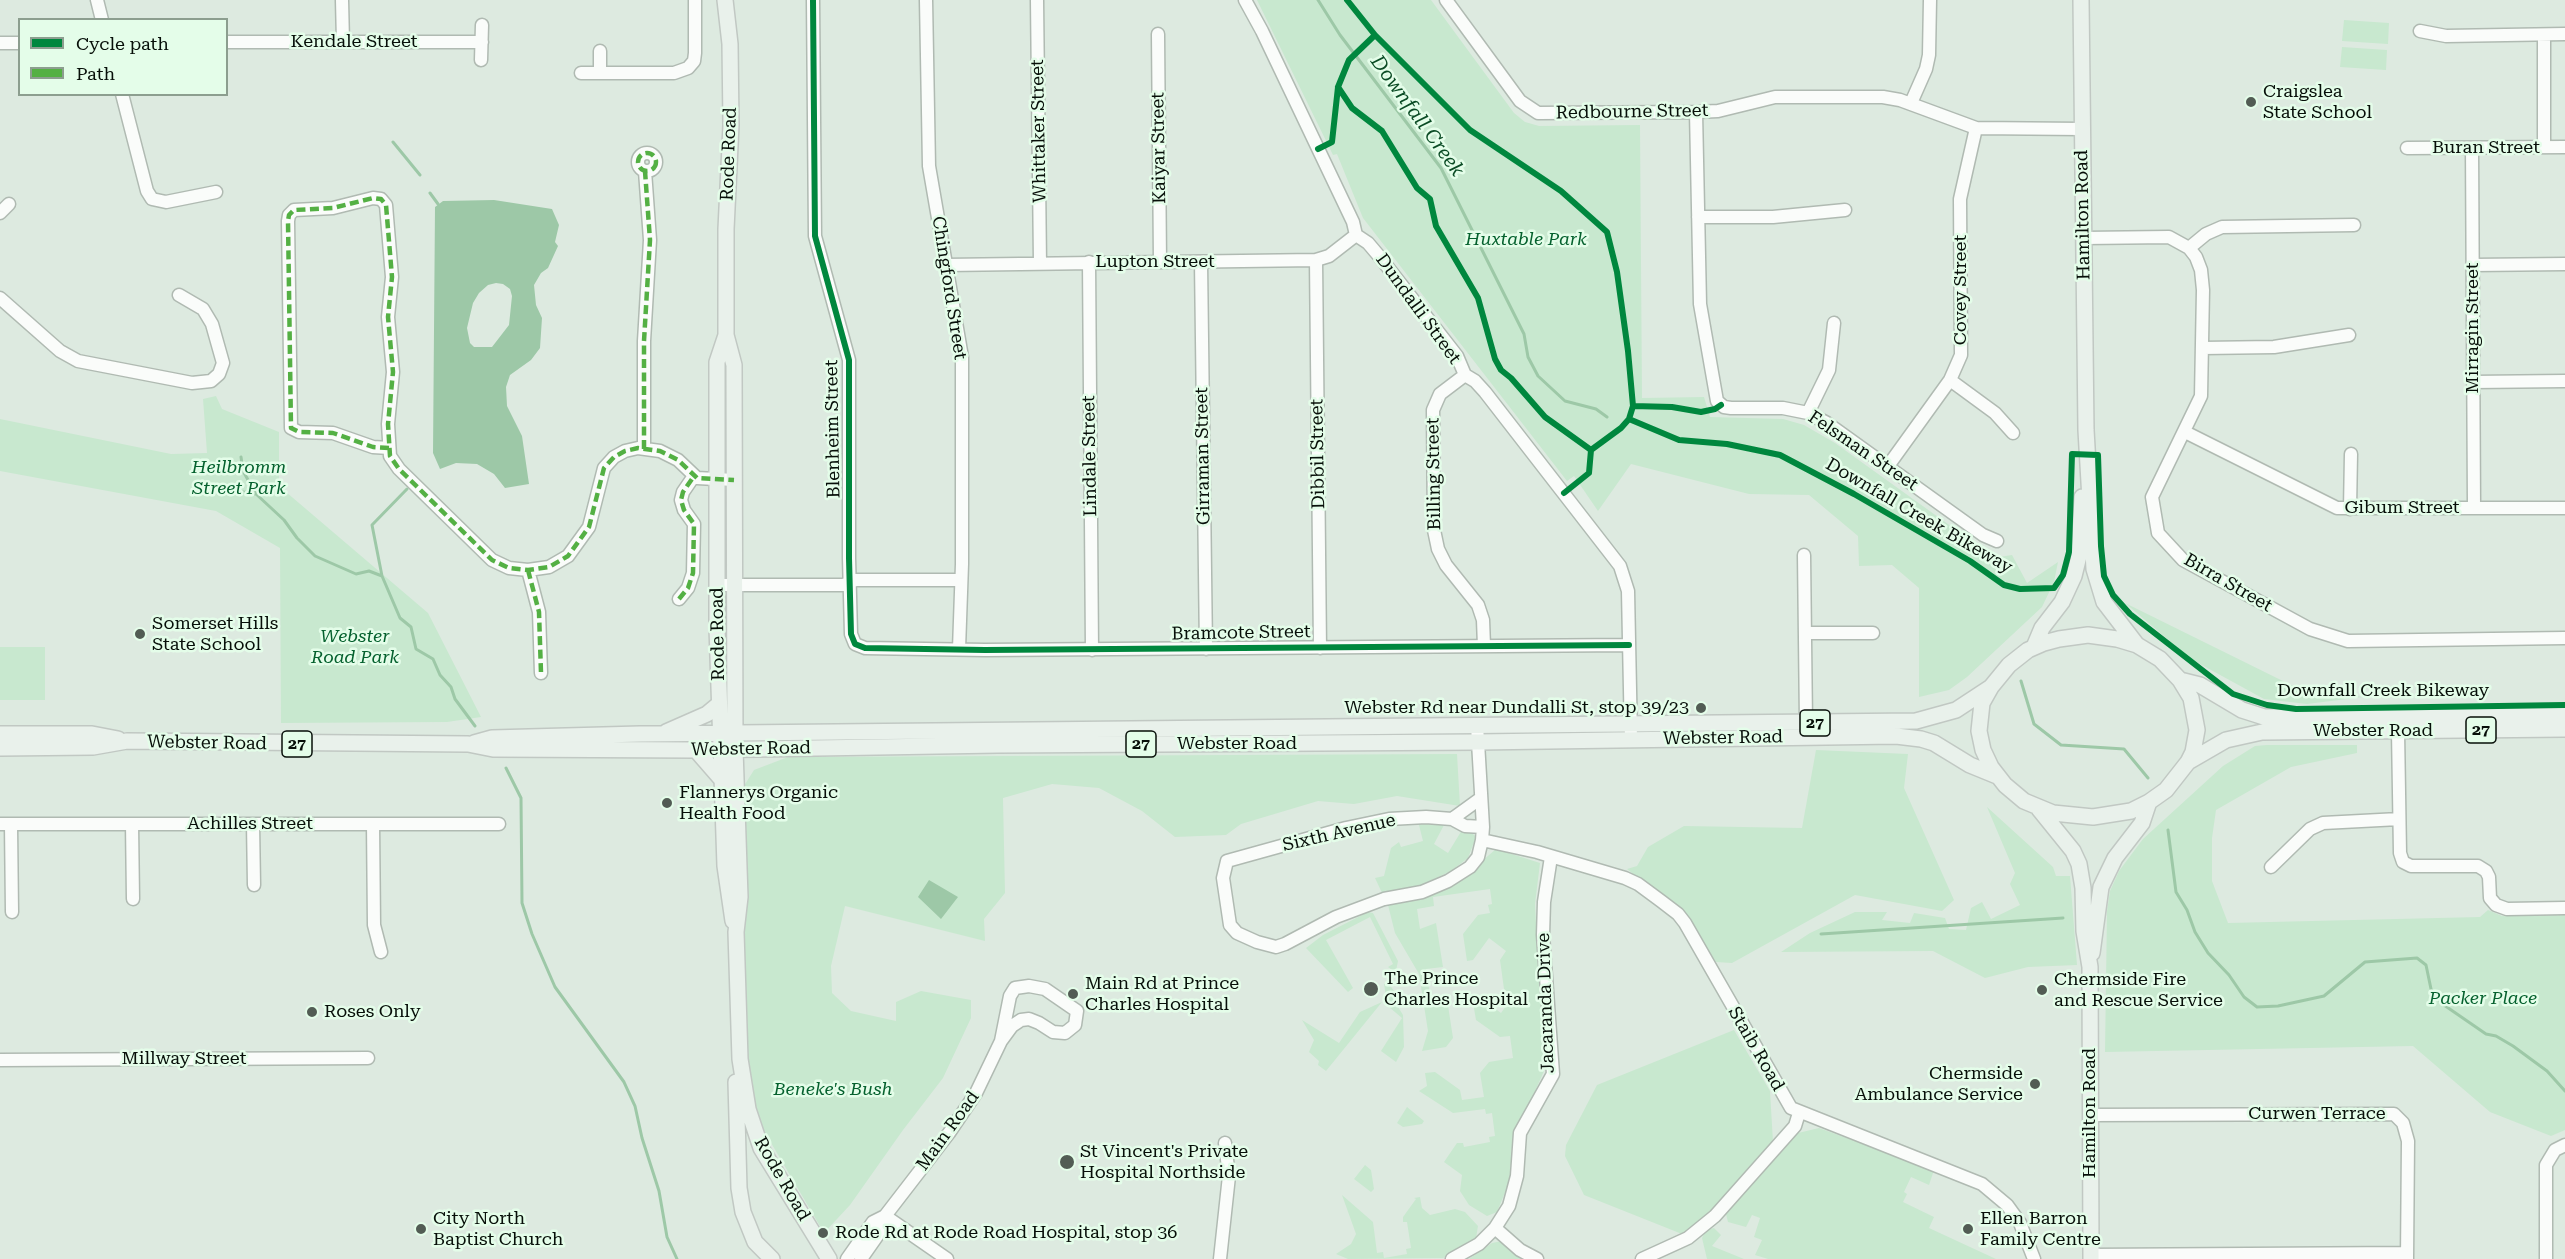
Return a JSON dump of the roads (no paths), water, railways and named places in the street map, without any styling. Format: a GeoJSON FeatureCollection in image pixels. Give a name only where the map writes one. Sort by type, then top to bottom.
{"type":"FeatureCollection","features":[{"type":"Feature","properties":{"kind":"main road","name":"Rode Road"},"geometry":{"type":"LineString","coordinates":[[725,0],[730,44],[731,125],[726,214],[726,335],[734,365],[734,585],[728,742],[723,781],[725,866],[736,932]]}},
{"type":"Feature","properties":{"kind":"main road","name":"Rode Road"},"geometry":{"type":"LineString","coordinates":[[730,44],[734,0]]}},
{"type":"Feature","properties":{"kind":"main road","name":"Hamilton Road"},"geometry":{"type":"LineString","coordinates":[[2081,0],[2086,430],[2096,578],[2109,612],[2137,645]]}},
{"type":"Feature","properties":{"kind":"main road","name":"Rode Road"},"geometry":{"type":"LineString","coordinates":[[726,335],[717,362],[719,704],[736,771],[740,897],[736,932],[740,1059],[748,1109],[761,1148],[827,1255]]}},
{"type":"Feature","properties":{"kind":"main road","name":"Hamilton Road"},"geometry":{"type":"LineString","coordinates":[[2034,647],[2042,628],[2062,602],[2078,566],[2086,430]]}},
{"type":"Feature","properties":{"kind":"main road","name":"27"},"geometry":{"type":"LineString","coordinates":[[1991,687],[2009,665],[2034,647],[2059,639],[2088,635],[2117,639],[2137,645],[2160,659],[2180,680]]}},
{"type":"Feature","properties":{"kind":"main road","name":"Webster Road"},"geometry":{"type":"LineString","coordinates":[[2180,680],[2200,685],[2235,707],[2264,717],[2565,714]]}},
{"type":"Feature","properties":{"kind":"main road"},"geometry":{"type":"LineString","coordinates":[[2180,680],[2191,698],[2197,719],[2196,741],[2188,762]]}},
{"type":"Feature","properties":{"kind":"main road","name":"Webster Road"},"geometry":{"type":"LineString","coordinates":[[468,744],[492,738],[663,734],[764,749],[1478,742],[1631,731],[1926,720],[1956,710],[1991,687]]}},
{"type":"Feature","properties":{"kind":"main road"},"geometry":{"type":"LineString","coordinates":[[1991,687],[1980,713],[1979,731],[1986,760],[1996,776]]}},
{"type":"Feature","properties":{"kind":"main road"},"geometry":{"type":"LineString","coordinates":[[663,734],[707,714],[719,704]]}},
{"type":"Feature","properties":{"kind":"main road","name":"Webster Road"},"geometry":{"type":"LineString","coordinates":[[0,748],[93,747],[127,741],[468,744],[493,749],[696,750],[728,742],[1477,725],[1908,737],[1934,743],[1970,765],[1996,776]]}},
{"type":"Feature","properties":{"kind":"main road","name":"Webster Road"},"geometry":{"type":"LineString","coordinates":[[2188,762],[2216,744],[2252,733],[2565,729]]}},
{"type":"Feature","properties":{"kind":"main road","name":"Webster Road"},"geometry":{"type":"LineString","coordinates":[[0,734],[92,734],[127,741]]}},
{"type":"Feature","properties":{"kind":"main road"},"geometry":{"type":"LineString","coordinates":[[736,771],[764,749]]}},
{"type":"Feature","properties":{"kind":"main road"},"geometry":{"type":"LineString","coordinates":[[696,750],[723,781]]}},
{"type":"Feature","properties":{"kind":"main road","name":"27"},"geometry":{"type":"LineString","coordinates":[[1996,776],[2024,801],[2039,809],[2066,816],[2093,817],[2119,814],[2149,802],[2173,784],[2188,762]]}},
{"type":"Feature","properties":{"kind":"main road","name":"Hamilton Road"},"geometry":{"type":"LineString","coordinates":[[2091,1257],[2090,967],[2101,887],[2115,858],[2142,823],[2149,802]]}},
{"type":"Feature","properties":{"kind":"main road","name":"Hamilton Road"},"geometry":{"type":"LineString","coordinates":[[2039,809],[2067,842],[2079,864],[2083,888],[2084,931],[2090,967]]}},
{"type":"Feature","properties":{"kind":"main road","name":"Rode Road"},"geometry":{"type":"LineString","coordinates":[[740,1059],[736,1089],[739,1188],[743,1212],[756,1242],[772,1259]]}},
{"type":"Feature","properties":{"kind":"street"},"geometry":{"type":"LineString","coordinates":[[97,0],[102,18]]}},
{"type":"Feature","properties":{"kind":"street"},"geometry":{"type":"LineString","coordinates":[[342,0],[343,42]]}},
{"type":"Feature","properties":{"kind":"street"},"geometry":{"type":"LineString","coordinates":[[581,73],[674,73],[686,70],[692,63],[695,53],[695,0]]}},
{"type":"Feature","properties":{"kind":"street","name":"Blenheim Street"},"geometry":{"type":"LineString","coordinates":[[813,0],[815,236],[849,360],[849,582],[851,634],[855,644]]}},
{"type":"Feature","properties":{"kind":"street","name":"Chingford Street"},"geometry":{"type":"LineString","coordinates":[[926,0],[928,165],[962,357],[959,649]]}},
{"type":"Feature","properties":{"kind":"street","name":"Whittaker Street"},"geometry":{"type":"LineString","coordinates":[[1037,0],[1040,263]]}},
{"type":"Feature","properties":{"kind":"street"},"geometry":{"type":"LineString","coordinates":[[1245,0],[1353,222],[1356,236]]}},
{"type":"Feature","properties":{"kind":"street","name":"Redbourne Street"},"geometry":{"type":"LineString","coordinates":[[1446,0],[1520,100],[1531,110],[1558,114],[1696,112],[1718,111],[1774,97],[1883,97],[1911,103],[1976,129],[2082,129]]}},
{"type":"Feature","properties":{"kind":"street"},"geometry":{"type":"LineString","coordinates":[[1911,103],[1926,69],[1929,55],[1930,0]]}},
{"type":"Feature","properties":{"kind":"street"},"geometry":{"type":"LineString","coordinates":[[481,60],[482,25]]}},
{"type":"Feature","properties":{"kind":"street"},"geometry":{"type":"LineString","coordinates":[[2420,31],[2446,36],[2565,34]]}},
{"type":"Feature","properties":{"kind":"street","name":"Kaiyar Street"},"geometry":{"type":"LineString","coordinates":[[1158,34],[1160,262]]}},
{"type":"Feature","properties":{"kind":"street"},"geometry":{"type":"LineString","coordinates":[[2544,35],[2544,147]]}},
{"type":"Feature","properties":{"kind":"street","name":"Kendale Street"},"geometry":{"type":"LineString","coordinates":[[228,42],[482,42]]}},
{"type":"Feature","properties":{"kind":"street"},"geometry":{"type":"LineString","coordinates":[[0,43],[18,43]]}},
{"type":"Feature","properties":{"kind":"street"},"geometry":{"type":"LineString","coordinates":[[600,51],[600,73]]}},
{"type":"Feature","properties":{"kind":"street"},"geometry":{"type":"LineString","coordinates":[[123,96],[147,191],[152,199],[165,202],[216,192]]}},
{"type":"Feature","properties":{"kind":"street","name":"Felsman Street"},"geometry":{"type":"LineString","coordinates":[[1696,112],[1700,304],[1717,401],[1724,407],[1731,408],[1783,408],[1808,413],[1827,423],[1983,535],[1997,541]]}},
{"type":"Feature","properties":{"kind":"street","name":"Covey Street"},"geometry":{"type":"LineString","coordinates":[[1888,466],[1950,380],[1958,364],[1962,347],[1960,199],[1976,129]]}},
{"type":"Feature","properties":{"kind":"street","name":"Buran Street"},"geometry":{"type":"LineString","coordinates":[[2407,148],[2565,147]]}},
{"type":"Feature","properties":{"kind":"street","name":"Mirragin Street"},"geometry":{"type":"LineString","coordinates":[[2472,148],[2474,508]]}},
{"type":"Feature","properties":{"kind":"street"},"geometry":{"type":"LineString","coordinates":[[644,448],[644,341],[650,240],[645,171]]}},
{"type":"Feature","properties":{"kind":"street"},"geometry":{"type":"LineString","coordinates":[[389,448],[373,447],[333,433],[299,432],[291,428],[288,221],[289,215],[294,210],[333,208],[373,198],[381,199],[387,207],[387,234],[392,277],[388,317],[393,372],[388,410],[389,448],[395,465],[486,555],[502,565],[528,570],[549,567],[574,550],[589,527],[604,468],[619,454],[632,449],[644,448],[667,453],[678,460],[694,476],[734,480]]}},
{"type":"Feature","properties":{"kind":"street"},"geometry":{"type":"LineString","coordinates":[[1698,218],[1773,217],[1845,210]]}},
{"type":"Feature","properties":{"kind":"street"},"geometry":{"type":"LineString","coordinates":[[2084,238],[2161,236],[2177,240],[2188,248],[2206,234],[2222,227],[2354,225]]}},
{"type":"Feature","properties":{"kind":"street","name":"Lupton Street"},"geometry":{"type":"LineString","coordinates":[[946,265],[1316,261],[1329,256],[1356,236]]}},
{"type":"Feature","properties":{"kind":"street","name":"Dundalli Street"},"geometry":{"type":"LineString","coordinates":[[1356,236],[1370,244],[1457,356],[1465,375],[1475,381],[1485,392],[1620,566],[1628,591],[1631,731]]}},
{"type":"Feature","properties":{"kind":"street","name":"Birra Street"},"geometry":{"type":"LineString","coordinates":[[2188,248],[2196,257],[2202,278],[2201,396],[2151,497],[2158,532],[2183,561],[2299,624],[2348,641],[2565,638]]}},
{"type":"Feature","properties":{"kind":"street","name":"Dibbil Street"},"geometry":{"type":"LineString","coordinates":[[1316,261],[1320,648]]}},
{"type":"Feature","properties":{"kind":"street","name":"Lindale Street"},"geometry":{"type":"LineString","coordinates":[[1089,262],[1092,650]]}},
{"type":"Feature","properties":{"kind":"street","name":"Girraman Street"},"geometry":{"type":"LineString","coordinates":[[1201,262],[1206,649]]}},
{"type":"Feature","properties":{"kind":"street"},"geometry":{"type":"LineString","coordinates":[[2472,265],[2565,264]]}},
{"type":"Feature","properties":{"kind":"street"},"geometry":{"type":"LineString","coordinates":[[0,298],[60,351],[78,361],[192,382],[210,381],[219,374],[223,363],[212,324],[203,309],[179,295]]}},
{"type":"Feature","properties":{"kind":"street"},"geometry":{"type":"LineString","coordinates":[[1808,413],[1828,370],[1834,323]]}},
{"type":"Feature","properties":{"kind":"street"},"geometry":{"type":"LineString","coordinates":[[2203,348],[2280,346],[2349,334]]}},
{"type":"Feature","properties":{"kind":"street","name":"Billing Street"},"geometry":{"type":"LineString","coordinates":[[1465,375],[1440,394],[1433,410],[1434,530],[1438,549],[1446,565],[1478,605],[1484,646]]}},
{"type":"Feature","properties":{"kind":"street"},"geometry":{"type":"LineString","coordinates":[[1950,380],[1995,413],[2013,434]]}},
{"type":"Feature","properties":{"kind":"street"},"geometry":{"type":"LineString","coordinates":[[2473,382],[2565,381]]}},
{"type":"Feature","properties":{"kind":"street","name":"Gibum Street"},"geometry":{"type":"LineString","coordinates":[[2185,432],[2330,506],[2350,509],[2565,508]]}},
{"type":"Feature","properties":{"kind":"street"},"geometry":{"type":"LineString","coordinates":[[2350,509],[2351,454]]}},
{"type":"Feature","properties":{"kind":"street"},"geometry":{"type":"LineString","coordinates":[[679,599],[686,592],[693,573],[694,524],[684,510],[681,500],[683,492],[694,476]]}},
{"type":"Feature","properties":{"kind":"street"},"geometry":{"type":"LineString","coordinates":[[1804,555],[1806,723]]}},
{"type":"Feature","properties":{"kind":"street"},"geometry":{"type":"LineString","coordinates":[[528,570],[539,612],[541,674]]}},
{"type":"Feature","properties":{"kind":"street"},"geometry":{"type":"LineString","coordinates":[[717,585],[843,585],[856,580],[961,580]]}},
{"type":"Feature","properties":{"kind":"street"},"geometry":{"type":"LineString","coordinates":[[1805,633],[1873,633]]}},
{"type":"Feature","properties":{"kind":"street","name":"Bramcote Street"},"geometry":{"type":"LineString","coordinates":[[855,644],[865,648],[1092,650],[1629,645]]}},
{"type":"Feature","properties":{"kind":"street"},"geometry":{"type":"LineString","coordinates":[[1477,725],[1482,840]]}},
{"type":"Feature","properties":{"kind":"street"},"geometry":{"type":"LineString","coordinates":[[2398,730],[2400,853],[2403,862],[2411,866],[2478,867],[2486,871],[2489,878],[2490,898],[2496,905],[2507,909],[2565,908]]}},
{"type":"Feature","properties":{"kind":"street"},"geometry":{"type":"LineString","coordinates":[[1452,819],[1481,798]]}},
{"type":"Feature","properties":{"kind":"street","name":"Sixth Avenue"},"geometry":{"type":"LineString","coordinates":[[1482,840],[1478,857],[1470,867],[1448,881],[1422,892],[1384,899],[1336,917],[1285,944],[1276,947],[1257,942],[1237,933],[1230,926],[1223,878],[1227,861],[1346,828],[1389,819],[1426,817],[1452,819],[1465,826],[1483,827]]}},
{"type":"Feature","properties":{"kind":"street"},"geometry":{"type":"LineString","coordinates":[[2271,867],[2310,829],[2323,823],[2399,819]]}},
{"type":"Feature","properties":{"kind":"street"},"geometry":{"type":"LineString","coordinates":[[6,824],[12,912]]}},
{"type":"Feature","properties":{"kind":"street","name":"Achilles Street"},"geometry":{"type":"LineString","coordinates":[[6,824],[500,824]]}},
{"type":"Feature","properties":{"kind":"street"},"geometry":{"type":"LineString","coordinates":[[132,824],[133,899]]}},
{"type":"Feature","properties":{"kind":"street"},"geometry":{"type":"LineString","coordinates":[[253,824],[254,885]]}},
{"type":"Feature","properties":{"kind":"street"},"geometry":{"type":"LineString","coordinates":[[373,824],[374,925],[381,952]]}},
{"type":"Feature","properties":{"kind":"street","name":"Staib Road"},"geometry":{"type":"LineString","coordinates":[[1482,840],[1625,878],[1638,884],[1678,914],[1770,1076],[1791,1108],[1982,1184],[2007,1205],[2020,1223],[2034,1259]]}},
{"type":"Feature","properties":{"kind":"street","name":"Jacaranda Drive"},"geometry":{"type":"LineString","coordinates":[[1452,1259],[1479,1244],[1495,1228],[1509,1206],[1517,1176],[1520,1133],[1553,1074],[1543,935],[1544,902],[1551,857]]}},
{"type":"Feature","properties":{"kind":"street","name":"Main Road"},"geometry":{"type":"LineString","coordinates":[[854,1256],[873,1222],[885,1216],[949,1133],[972,1099],[1001,1041],[1014,1024],[1025,1019],[1037,1022],[1053,1032],[1067,1033],[1075,1025],[1077,1011],[1054,993],[1045,989],[1029,986],[1014,988],[1010,996],[1001,1041]]}},
{"type":"Feature","properties":{"kind":"street","name":"Millway Street"},"geometry":{"type":"LineString","coordinates":[[0,1060],[368,1058]]}},
{"type":"Feature","properties":{"kind":"street"},"geometry":{"type":"LineString","coordinates":[[1642,1259],[1688,1238],[1714,1216],[1795,1126],[1799,1113]]}},
{"type":"Feature","properties":{"kind":"street","name":"Curwen Terrace"},"geometry":{"type":"LineString","coordinates":[[2090,1115],[2394,1114],[2403,1123],[2408,1141],[2407,1256]]}},
{"type":"Feature","properties":{"kind":"street"},"geometry":{"type":"LineString","coordinates":[[1220,1259],[1229,1176],[1226,1143]]}},
{"type":"Feature","properties":{"kind":"street"},"geometry":{"type":"LineString","coordinates":[[2546,1259],[2546,1165],[2554,1150],[2565,1145]]}},
{"type":"Feature","properties":{"kind":"street"},"geometry":{"type":"LineString","coordinates":[[885,1216],[947,1259]]}},
{"type":"Feature","properties":{"kind":"street"},"geometry":{"type":"LineString","coordinates":[[1495,1228],[1520,1250],[1537,1259]]}},
{"type":"Feature","properties":{"kind":"street"},"geometry":{"type":"LineString","coordinates":[[827,1255],[854,1256]]}},
{"type":"Feature","properties":{"kind":"street"},"geometry":{"type":"LineString","coordinates":[[2091,1257],[2407,1256]]}},
{"type":"Feature","properties":{"kind":"waterway","name":"Downfall Creek"},"geometry":{"type":"LineString","coordinates":[[1318,0],[1340,35],[1441,168],[1524,334],[1528,357],[1538,376],[1565,401],[1596,409],[1607,417]]}},
{"type":"Feature","properties":{"kind":"waterway"},"geometry":{"type":"LineString","coordinates":[[393,142],[420,175]]}},
{"type":"Feature","properties":{"kind":"waterway"},"geometry":{"type":"LineString","coordinates":[[430,193],[438,204]]}},
{"type":"Feature","properties":{"kind":"waterway"},"geometry":{"type":"LineString","coordinates":[[241,457],[243,471],[256,494],[284,520],[297,538],[315,556],[356,574],[369,571],[382,576],[400,618],[411,627],[416,649],[433,659],[440,675],[451,687],[455,699],[475,726]]}},
{"type":"Feature","properties":{"kind":"waterway"},"geometry":{"type":"LineString","coordinates":[[217,488],[256,494]]}},
{"type":"Feature","properties":{"kind":"waterway"},"geometry":{"type":"LineString","coordinates":[[382,576],[372,525],[407,489]]}},
{"type":"Feature","properties":{"kind":"waterway","name":"Downfall Creek"},"geometry":{"type":"LineString","coordinates":[[2021,681],[2034,724],[2061,745],[2124,749],[2148,778]]}},
{"type":"Feature","properties":{"kind":"waterway"},"geometry":{"type":"LineString","coordinates":[[506,768],[521,798],[522,903],[532,934],[555,987],[624,1082],[635,1106],[642,1138],[659,1191],[667,1237],[677,1259]]}},
{"type":"Feature","properties":{"kind":"waterway","name":"Downfall Creek"},"geometry":{"type":"LineString","coordinates":[[2168,830],[2176,892],[2187,910],[2195,932],[2208,953],[2229,975],[2244,997],[2257,1007],[2278,1006],[2324,996],[2365,962],[2417,958],[2426,965],[2431,989],[2441,1003],[2486,1034],[2496,1036],[2513,1046],[2547,1071],[2565,1091]]}},
{"type":"Feature","properties":{"kind":"waterway"},"geometry":{"type":"LineString","coordinates":[[1821,934],[2063,918]]}},
{"type":"Feature","properties":{"kind":"place","name":"Craigslea State School"},"geometry":{"type":"Point","coordinates":[2251,102]}},
{"type":"Feature","properties":{"kind":"place","name":"Somerset Hills State School"},"geometry":{"type":"Point","coordinates":[140,634]}},
{"type":"Feature","properties":{"kind":"place","name":"Webster Rd near Dundalli St, stop 39/23"},"geometry":{"type":"Point","coordinates":[1701,708]}},
{"type":"Feature","properties":{"kind":"place","name":"Flannerys Organic Health Food"},"geometry":{"type":"Point","coordinates":[667,803]}},
{"type":"Feature","properties":{"kind":"place","name":"The Prince Charles Hospital"},"geometry":{"type":"Point","coordinates":[1371,989]}},
{"type":"Feature","properties":{"kind":"place","name":"Chermside Fire and Rescue Service"},"geometry":{"type":"Point","coordinates":[2042,990]}},
{"type":"Feature","properties":{"kind":"place","name":"Main Rd at Prince Charles Hospital"},"geometry":{"type":"Point","coordinates":[1073,994]}},
{"type":"Feature","properties":{"kind":"place","name":"Roses Only"},"geometry":{"type":"Point","coordinates":[312,1012]}},
{"type":"Feature","properties":{"kind":"place","name":"Chermside Ambulance Service"},"geometry":{"type":"Point","coordinates":[2035,1084]}},
{"type":"Feature","properties":{"kind":"place","name":"St Vincent's Private Hospital Northside"},"geometry":{"type":"Point","coordinates":[1067,1162]}},
{"type":"Feature","properties":{"kind":"place","name":"City North Baptist Church"},"geometry":{"type":"Point","coordinates":[421,1229]}},
{"type":"Feature","properties":{"kind":"place","name":"Ellen Barron Family Centre"},"geometry":{"type":"Point","coordinates":[1968,1229]}},
{"type":"Feature","properties":{"kind":"place","name":"Rode Rd at Rode Road Hospital, stop 36"},"geometry":{"type":"Point","coordinates":[823,1233]}},
{"type":"Feature","properties":{"kind":"park label","name":"Huxtable Park"},"geometry":{"type":"Point","coordinates":[1526,240]}},
{"type":"Feature","properties":{"kind":"park label","name":"Heilbromm Street Park"},"geometry":{"type":"Point","coordinates":[239,478]}},
{"type":"Feature","properties":{"kind":"park label","name":"Webster Road Park"},"geometry":{"type":"Point","coordinates":[355,647]}},
{"type":"Feature","properties":{"kind":"park label","name":"Packer Place"},"geometry":{"type":"Point","coordinates":[2483,999]}},
{"type":"Feature","properties":{"kind":"park label","name":"Beneke's Bush"},"geometry":{"type":"Point","coordinates":[833,1090]}}]}
